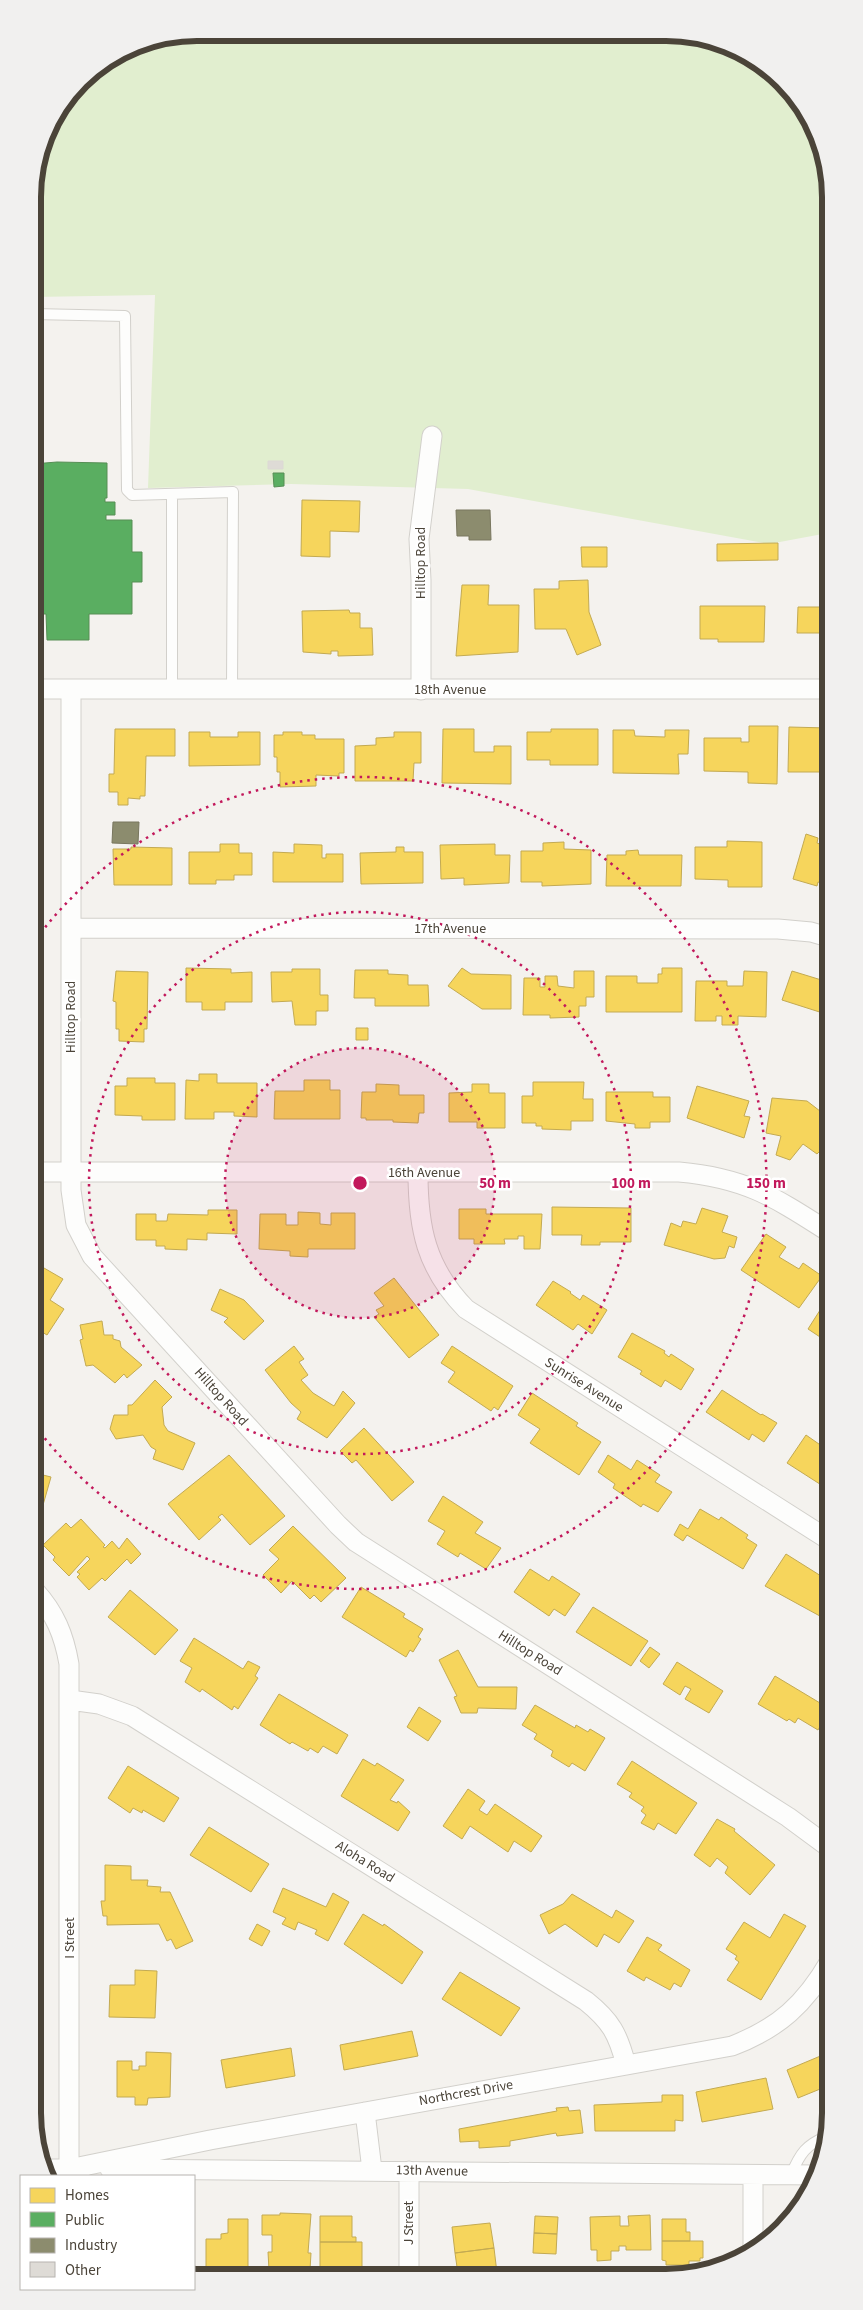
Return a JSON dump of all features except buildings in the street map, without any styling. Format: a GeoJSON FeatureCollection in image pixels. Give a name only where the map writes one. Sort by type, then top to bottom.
{"type":"FeatureCollection","features":[{"type":"Feature","properties":{"kind":"street","name":"Hilltop Road"},"geometry":{"type":"LineString","coordinates":[[421,690],[419,539],[432,436]]}},
{"type":"Feature","properties":{"kind":"street","name":"18th Avenue"},"geometry":{"type":"LineString","coordinates":[[42,689],[822,690]]}},
{"type":"Feature","properties":{"kind":"street","name":"Hilltop Road"},"geometry":{"type":"LineString","coordinates":[[72,689],[72,1208],[76,1225],[92,1256],[331,1518],[356,1542],[788,1817],[821,1841]]}},
{"type":"Feature","properties":{"kind":"street","name":"17th Avenue"},"geometry":{"type":"LineString","coordinates":[[71,928],[778,929],[811,932],[822,935]]}},
{"type":"Feature","properties":{"kind":"street","name":"16th Avenue"},"geometry":{"type":"LineString","coordinates":[[41,1172],[679,1172],[728,1179],[752,1187],[774,1197],[821,1227]]}},
{"type":"Feature","properties":{"kind":"street","name":"Sunrise Avenue"},"geometry":{"type":"LineString","coordinates":[[418,1173],[419,1218],[429,1254],[444,1284],[466,1309],[821,1535]]}},
{"type":"Feature","properties":{"kind":"street","name":"I Street"},"geometry":{"type":"LineString","coordinates":[[41,1598],[58,1622],[66,1642],[69,1664],[69,2173]]}},
{"type":"Feature","properties":{"kind":"street","name":"Aloha Road"},"geometry":{"type":"LineString","coordinates":[[70,1700],[99,1704],[132,1716],[586,2001],[611,2025],[620,2041],[626,2065]]}},
{"type":"Feature","properties":{"kind":"street","name":"Northcrest Drive"},"geometry":{"type":"LineString","coordinates":[[69,2173],[210,2140],[732,2046],[754,2037],[788,2015],[809,1993],[821,1975]]}},
{"type":"Feature","properties":{"kind":"street"},"geometry":{"type":"LineString","coordinates":[[365,2112],[372,2170]]}},
{"type":"Feature","properties":{"kind":"street","name":"13th Avenue"},"geometry":{"type":"LineString","coordinates":[[52,2170],[69,2173],[372,2170],[809,2174]]}},
{"type":"Feature","properties":{"kind":"street","name":"J Street"},"geometry":{"type":"LineString","coordinates":[[409,2171],[410,2269]]}},
{"type":"Feature","properties":{"kind":"street"},"geometry":{"type":"LineString","coordinates":[[753,2174],[753,2242]]}},
{"type":"Feature","properties":{"kind":"lane"},"geometry":{"type":"LineString","coordinates":[[42,314],[125,316],[126,490],[132,494],[233,492],[232,689]]}},
{"type":"Feature","properties":{"kind":"lane"},"geometry":{"type":"LineString","coordinates":[[172,494],[172,689]]}},
{"type":"Feature","properties":{"kind":"lane"},"geometry":{"type":"LineString","coordinates":[[791,2174],[799,2157],[812,2143],[819,2140]]}},
{"type":"Feature","properties":{"kind":"green space"},"geometry":{"type":"Polygon","coordinates":[[[666,41],[696,44],[725,53],[744,62],[761,74],[789,102],[801,119],[810,138],[819,167],[822,197],[822,534],[769,544],[468,489],[291,484],[148,488],[155,295],[42,297],[42,187],[47,157],[53,138],[57,128],[80,94],[94,80],[128,57],[167,44],[187,42],[666,41]]]}}]}
